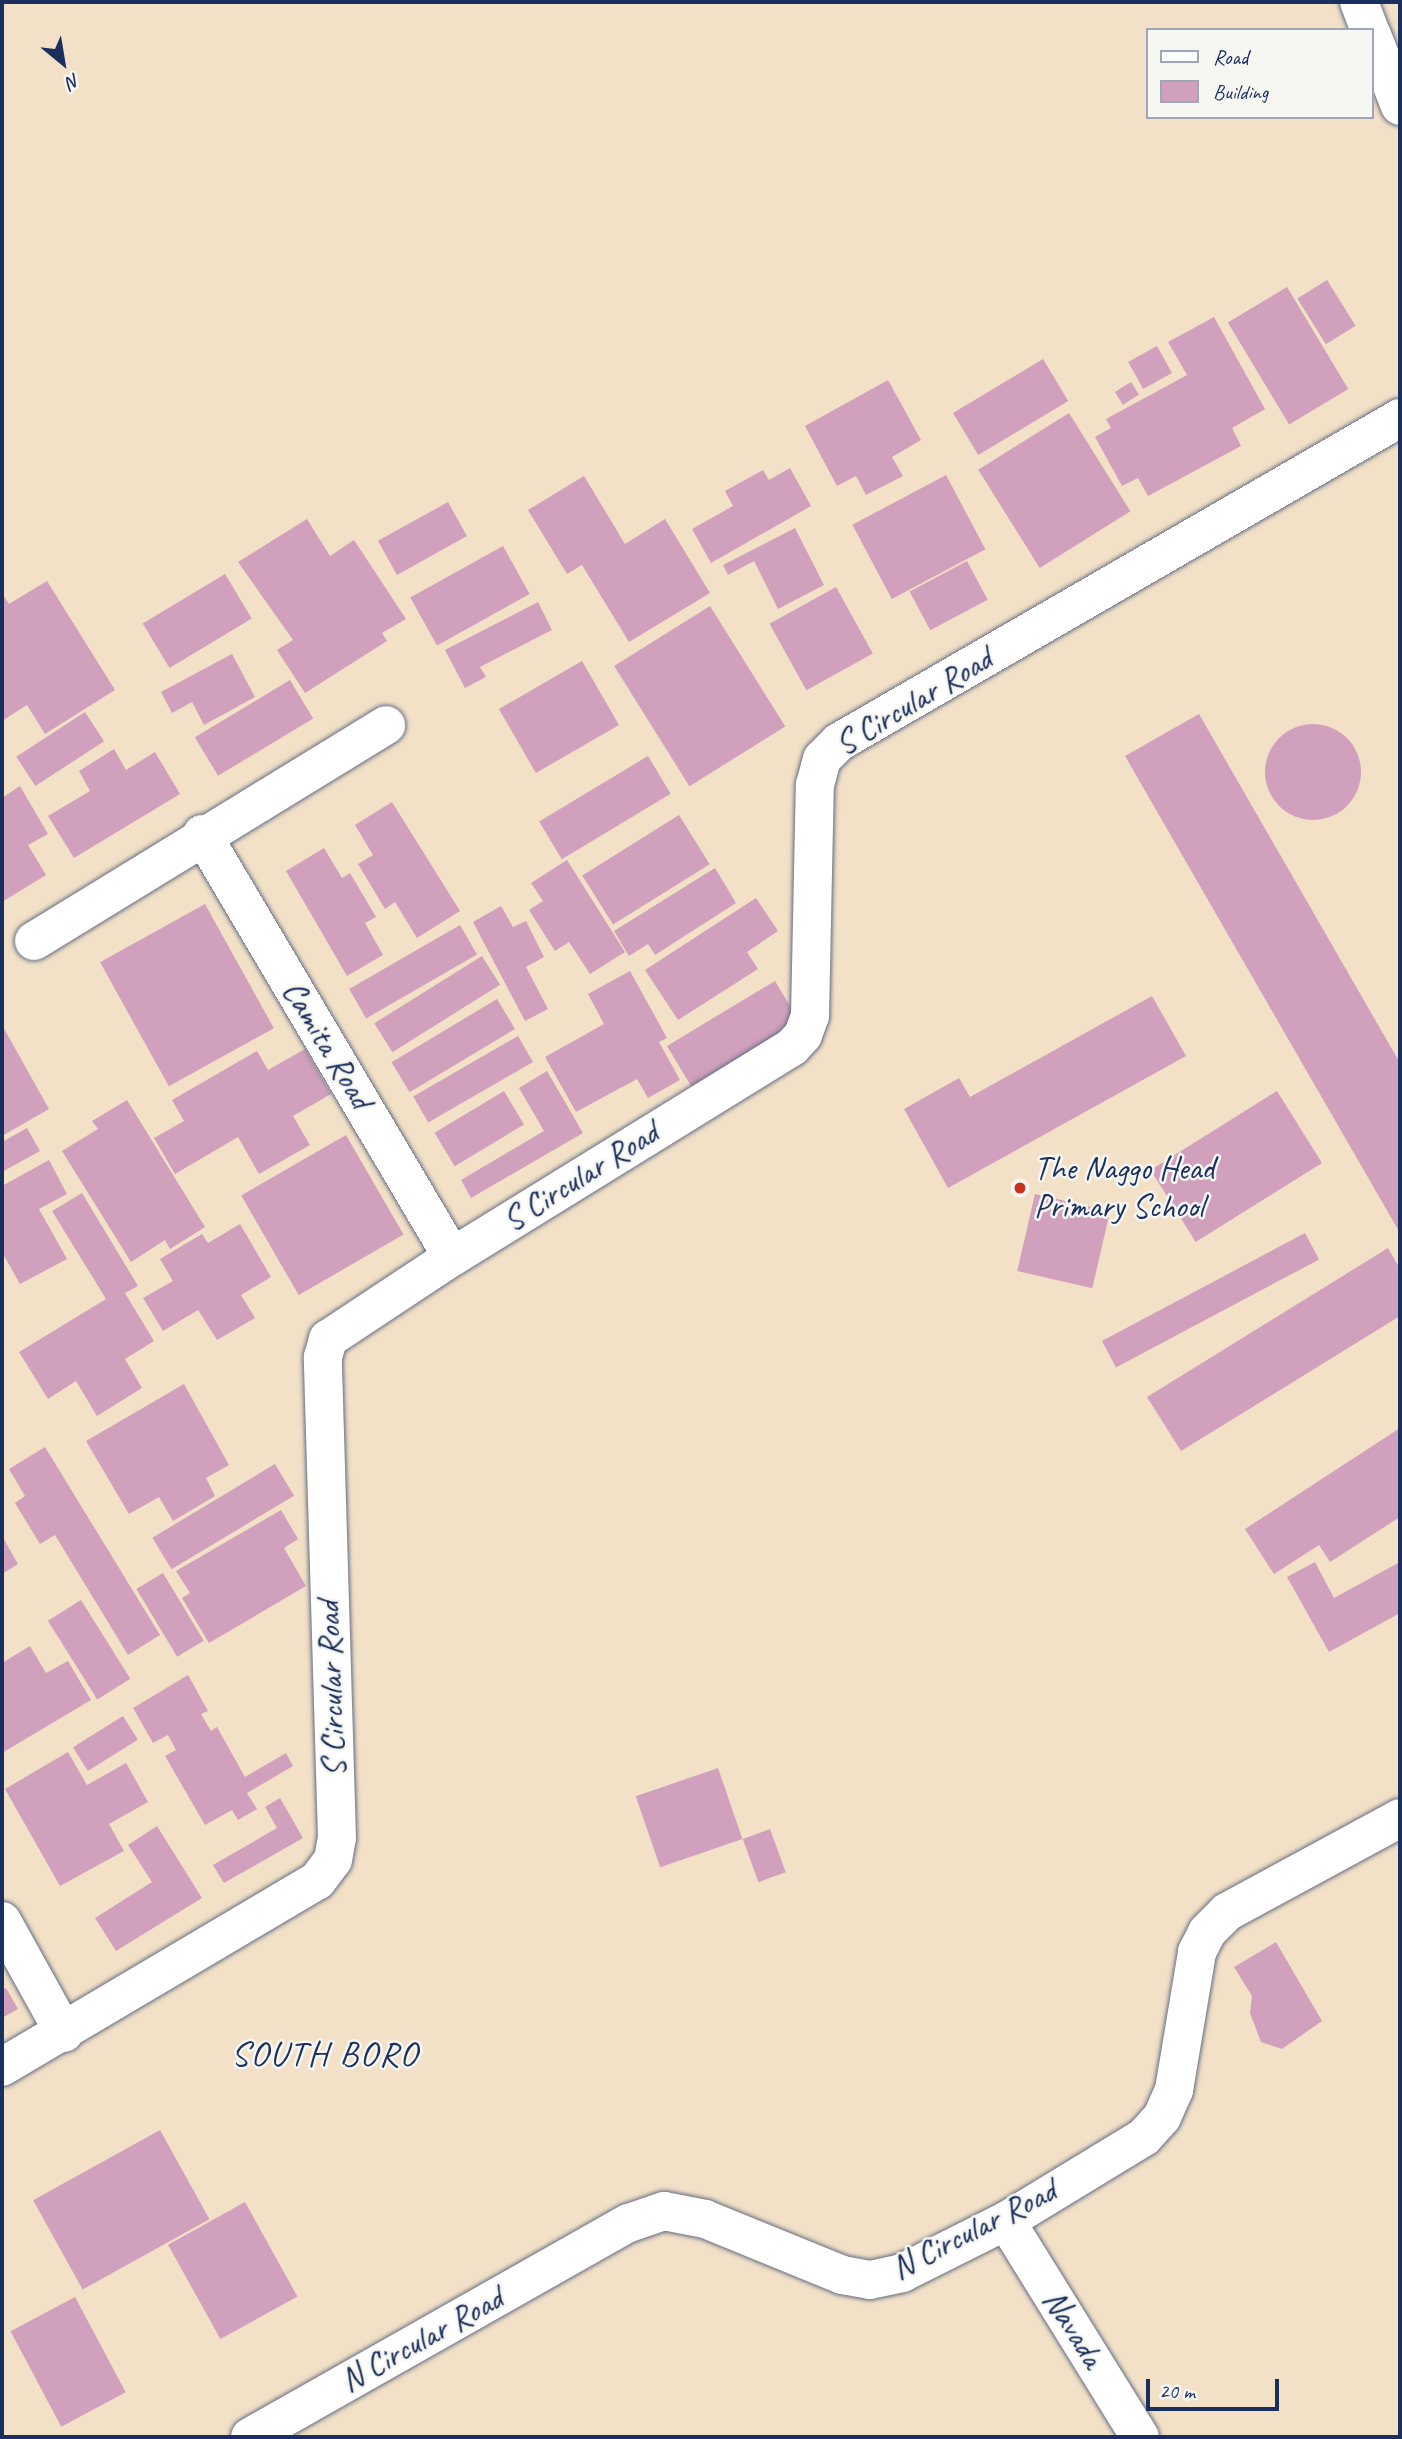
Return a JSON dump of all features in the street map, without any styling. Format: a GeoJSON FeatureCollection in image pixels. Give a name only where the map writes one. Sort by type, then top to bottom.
{"type":"FeatureCollection","features":[{"type":"Feature","properties":{"kind":"street"},"geometry":{"type":"LineString","coordinates":[[1359,2],[1369,28]]}},
{"type":"Feature","properties":{"kind":"street"},"geometry":{"type":"LineString","coordinates":[[1374,40],[1400,106]]}},
{"type":"Feature","properties":{"kind":"street","name":"S Circular Road"},"geometry":{"type":"LineString","coordinates":[[2,2067],[64,2033],[317,1881],[333,1860],[337,1838],[323,1357],[328,1339],[452,1257],[792,1048],[803,1035],[810,1016],[816,785],[822,759],[839,742],[1400,418]]}},
{"type":"Feature","properties":{"kind":"street"},"geometry":{"type":"LineString","coordinates":[[34,941],[202,834],[386,725]]}},
{"type":"Feature","properties":{"kind":"street","name":"Camita Road"},"geometry":{"type":"LineString","coordinates":[[202,834],[452,1257]]}},
{"type":"Feature","properties":{"kind":"street","name":"N Circular Road"},"geometry":{"type":"LineString","coordinates":[[250,2437],[298,2425],[629,2223],[664,2211],[705,2219],[842,2275],[870,2280],[902,2273],[1006,2221],[1144,2137],[1161,2117],[1174,2090],[1197,1952],[1208,1932],[1227,1912],[1400,1818]]}},
{"type":"Feature","properties":{"kind":"street"},"geometry":{"type":"LineString","coordinates":[[2,1921],[64,2033]]}},
{"type":"Feature","properties":{"kind":"street","name":"Navada"},"geometry":{"type":"LineString","coordinates":[[1006,2221],[1140,2437]]}},
{"type":"Feature","properties":{"kind":"building"},"geometry":{"type":"Polygon","coordinates":[[[1327,280],[1356,326],[1326,344],[1297,299],[1327,280]]]}},
{"type":"Feature","properties":{"kind":"building"},"geometry":{"type":"Polygon","coordinates":[[[1287,287],[1348,389],[1289,425],[1228,323],[1287,287]]]}},
{"type":"Feature","properties":{"kind":"building"},"geometry":{"type":"Polygon","coordinates":[[[1214,317],[1265,409],[1232,428],[1241,446],[1148,496],[1138,478],[1122,486],[1095,437],[1111,428],[1106,419],[1187,375],[1168,342],[1214,317]]]}},
{"type":"Feature","properties":{"kind":"building"},"geometry":{"type":"Polygon","coordinates":[[[1157,346],[1172,373],[1143,389],[1128,362],[1157,346]]]}},
{"type":"Feature","properties":{"kind":"building"},"geometry":{"type":"Polygon","coordinates":[[[1043,359],[1068,401],[978,455],[953,413],[1043,359]]]}},
{"type":"Feature","properties":{"kind":"building"},"geometry":{"type":"Polygon","coordinates":[[[888,380],[921,440],[892,457],[903,476],[866,495],[856,476],[837,486],[805,426],[888,380]]]}},
{"type":"Feature","properties":{"kind":"building"},"geometry":{"type":"Polygon","coordinates":[[[1131,382],[1139,395],[1123,405],[1115,392],[1131,382]]]}},
{"type":"Feature","properties":{"kind":"building"},"geometry":{"type":"Polygon","coordinates":[[[1069,413],[1130,511],[1040,568],[978,470],[1069,413]]]}},
{"type":"Feature","properties":{"kind":"building"},"geometry":{"type":"Polygon","coordinates":[[[790,468],[811,506],[711,563],[692,529],[733,506],[725,491],[763,470],[769,480],[790,468]]]}},
{"type":"Feature","properties":{"kind":"building"},"geometry":{"type":"Polygon","coordinates":[[[946,475],[985,549],[892,599],[852,525],[946,475]]]}},
{"type":"Feature","properties":{"kind":"building"},"geometry":{"type":"Polygon","coordinates":[[[584,476],[625,544],[665,519],[710,593],[629,642],[582,565],[567,574],[528,510],[584,476]]]}},
{"type":"Feature","properties":{"kind":"building"},"geometry":{"type":"Polygon","coordinates":[[[448,502],[467,536],[397,575],[378,541],[448,502]]]}},
{"type":"Feature","properties":{"kind":"building"},"geometry":{"type":"Polygon","coordinates":[[[307,519],[330,556],[354,540],[406,619],[382,633],[387,641],[305,693],[277,650],[293,640],[238,562],[307,519]]]}},
{"type":"Feature","properties":{"kind":"building"},"geometry":{"type":"Polygon","coordinates":[[[795,528],[824,585],[778,609],[754,561],[728,575],[723,565],[795,528]]]}},
{"type":"Feature","properties":{"kind":"building"},"geometry":{"type":"Polygon","coordinates":[[[503,546],[530,594],[437,645],[410,597],[503,546]]]}},
{"type":"Feature","properties":{"kind":"building"},"geometry":{"type":"Polygon","coordinates":[[[967,561],[988,600],[930,630],[910,592],[967,561]]]}},
{"type":"Feature","properties":{"kind":"building"},"geometry":{"type":"Polygon","coordinates":[[[225,574],[252,619],[169,668],[143,623],[225,574]]]}},
{"type":"Feature","properties":{"kind":"building"},"geometry":{"type":"Polygon","coordinates":[[[47,581],[115,690],[45,734],[27,705],[2,721],[2,593],[9,604],[47,581]]]}},
{"type":"Feature","properties":{"kind":"building"},"geometry":{"type":"Polygon","coordinates":[[[836,587],[873,653],[806,690],[770,624],[836,587]]]}},
{"type":"Feature","properties":{"kind":"building"},"geometry":{"type":"Polygon","coordinates":[[[538,602],[552,630],[480,667],[486,677],[465,688],[445,650],[538,602]]]}},
{"type":"Feature","properties":{"kind":"building"},"geometry":{"type":"Polygon","coordinates":[[[710,606],[785,726],[689,786],[614,666],[710,606]]]}},
{"type":"Feature","properties":{"kind":"building"},"geometry":{"type":"Polygon","coordinates":[[[232,654],[255,697],[204,725],[192,702],[172,713],[161,692],[232,654]]]}},
{"type":"Feature","properties":{"kind":"building"},"geometry":{"type":"Polygon","coordinates":[[[582,661],[619,725],[536,773],[499,709],[582,661]]]}},
{"type":"Feature","properties":{"kind":"building"},"geometry":{"type":"Polygon","coordinates":[[[290,680],[313,719],[218,776],[195,737],[290,680]]]}},
{"type":"Feature","properties":{"kind":"building"},"geometry":{"type":"Polygon","coordinates":[[[85,712],[104,741],[35,786],[16,757],[85,712]]]}},
{"type":"Feature","properties":{"kind":"building"},"geometry":{"type":"Polygon","coordinates":[[[1199,714],[1400,1063],[1400,1233],[1125,756],[1199,714]]]}},
{"type":"Feature","properties":{"kind":"building"},"geometry":{"type":"Polygon","coordinates":[[[1313,724],[1331,728],[1347,738],[1357,754],[1361,772],[1357,790],[1347,806],[1331,816],[1313,820],[1295,816],[1279,806],[1269,790],[1265,772],[1269,754],[1279,738],[1295,728],[1313,724]]]}},
{"type":"Feature","properties":{"kind":"building"},"geometry":{"type":"Polygon","coordinates":[[[114,749],[126,770],[155,752],[180,794],[74,858],[48,816],[90,791],[79,771],[114,749]]]}},
{"type":"Feature","properties":{"kind":"building"},"geometry":{"type":"Polygon","coordinates":[[[648,756],[671,794],[562,859],[539,821],[648,756]]]}},
{"type":"Feature","properties":{"kind":"building"},"geometry":{"type":"Polygon","coordinates":[[[20,786],[48,834],[28,845],[46,875],[2,902],[2,798],[20,786]]]}},
{"type":"Feature","properties":{"kind":"building"},"geometry":{"type":"Polygon","coordinates":[[[392,802],[460,911],[417,938],[395,902],[385,909],[358,864],[373,855],[355,825],[392,802]]]}},
{"type":"Feature","properties":{"kind":"building"},"geometry":{"type":"Polygon","coordinates":[[[679,815],[710,864],[613,925],[582,875],[679,815]]]}},
{"type":"Feature","properties":{"kind":"building"},"geometry":{"type":"Polygon","coordinates":[[[324,848],[342,878],[350,873],[376,917],[365,923],[383,955],[347,976],[286,871],[324,848]]]}},
{"type":"Feature","properties":{"kind":"building"},"geometry":{"type":"Polygon","coordinates":[[[567,860],[625,952],[590,974],[569,942],[555,951],[529,910],[543,901],[531,883],[567,860]]]}},
{"type":"Feature","properties":{"kind":"building"},"geometry":{"type":"Polygon","coordinates":[[[715,868],[736,903],[655,955],[648,944],[629,956],[614,931],[715,868]]]}},
{"type":"Feature","properties":{"kind":"building"},"geometry":{"type":"Polygon","coordinates":[[[756,898],[778,931],[747,952],[758,969],[678,1020],[645,970],[756,898]]]}},
{"type":"Feature","properties":{"kind":"building"},"geometry":{"type":"Polygon","coordinates":[[[205,904],[274,1028],[169,1086],[100,962],[205,904]]]}},
{"type":"Feature","properties":{"kind":"building"},"geometry":{"type":"Polygon","coordinates":[[[501,906],[513,927],[526,921],[544,957],[526,967],[548,1009],[525,1021],[473,922],[501,906]]]}},
{"type":"Feature","properties":{"kind":"building"},"geometry":{"type":"Polygon","coordinates":[[[460,925],[477,954],[366,1018],[349,989],[460,925]]]}},
{"type":"Feature","properties":{"kind":"building"},"geometry":{"type":"Polygon","coordinates":[[[482,956],[500,985],[392,1052],[374,1023],[482,956]]]}},
{"type":"Feature","properties":{"kind":"building"},"geometry":{"type":"Polygon","coordinates":[[[630,971],[667,1038],[659,1042],[680,1080],[648,1098],[637,1079],[576,1112],[545,1057],[604,1024],[588,994],[630,971]]]}},
{"type":"Feature","properties":{"kind":"building"},"geometry":{"type":"Polygon","coordinates":[[[775,981],[799,1021],[691,1086],[667,1046],[775,981]]]}},
{"type":"Feature","properties":{"kind":"building"},"geometry":{"type":"Polygon","coordinates":[[[1152,996],[1186,1056],[948,1188],[904,1109],[959,1078],[970,1097],[1152,996]]]}},
{"type":"Feature","properties":{"kind":"building"},"geometry":{"type":"Polygon","coordinates":[[[497,999],[515,1029],[410,1092],[392,1062],[497,999]]]}},
{"type":"Feature","properties":{"kind":"building"},"geometry":{"type":"Polygon","coordinates":[[[2,1025],[49,1109],[2,1136],[2,1025]]]}},
{"type":"Feature","properties":{"kind":"building"},"geometry":{"type":"Polygon","coordinates":[[[518,1036],[533,1062],[428,1122],[413,1096],[518,1036]]]}},
{"type":"Feature","properties":{"kind":"building"},"geometry":{"type":"Polygon","coordinates":[[[305,1049],[331,1094],[293,1116],[310,1145],[259,1174],[238,1137],[175,1174],[154,1138],[184,1121],[172,1100],[257,1051],[268,1070],[305,1049]]]}},
{"type":"Feature","properties":{"kind":"building"},"geometry":{"type":"Polygon","coordinates":[[[547,1071],[583,1133],[471,1198],[461,1180],[544,1131],[519,1088],[547,1071]]]}},
{"type":"Feature","properties":{"kind":"building"},"geometry":{"type":"Polygon","coordinates":[[[504,1091],[524,1124],[455,1166],[435,1133],[504,1091]]]}},
{"type":"Feature","properties":{"kind":"building"},"geometry":{"type":"Polygon","coordinates":[[[1277,1091],[1322,1163],[1196,1242],[1151,1170],[1277,1091]]]}},
{"type":"Feature","properties":{"kind":"building"},"geometry":{"type":"Polygon","coordinates":[[[127,1100],[205,1227],[170,1249],[165,1240],[131,1262],[62,1151],[98,1129],[92,1121],[127,1100]]]}},
{"type":"Feature","properties":{"kind":"building"},"geometry":{"type":"Polygon","coordinates":[[[27,1128],[40,1151],[2,1172],[2,1142],[27,1128]]]}},
{"type":"Feature","properties":{"kind":"building"},"geometry":{"type":"Polygon","coordinates":[[[346,1135],[404,1235],[299,1295],[241,1196],[346,1135]]]}},
{"type":"Feature","properties":{"kind":"building"},"geometry":{"type":"Polygon","coordinates":[[[49,1160],[67,1194],[39,1209],[67,1259],[20,1284],[2,1252],[2,1186],[49,1160]]]}},
{"type":"Feature","properties":{"kind":"building"},"geometry":{"type":"Polygon","coordinates":[[[82,1193],[138,1286],[125,1293],[154,1341],[125,1359],[142,1388],[97,1416],[76,1381],[48,1399],[19,1352],[106,1299],[52,1211],[82,1193]]]}},
{"type":"Feature","properties":{"kind":"building"},"geometry":{"type":"Polygon","coordinates":[[[1035,1194],[1110,1211],[1092,1288],[1017,1271],[1035,1194]]]}},
{"type":"Feature","properties":{"kind":"building"},"geometry":{"type":"Polygon","coordinates":[[[240,1224],[271,1277],[241,1295],[255,1318],[217,1340],[198,1310],[163,1331],[143,1298],[173,1281],[160,1259],[202,1234],[208,1243],[240,1224]]]}},
{"type":"Feature","properties":{"kind":"building"},"geometry":{"type":"Polygon","coordinates":[[[1305,1233],[1319,1259],[1116,1367],[1102,1341],[1305,1233]]]}},
{"type":"Feature","properties":{"kind":"building"},"geometry":{"type":"Polygon","coordinates":[[[1388,1248],[1400,1269],[1400,1316],[1181,1451],[1147,1397],[1388,1248]]]}},
{"type":"Feature","properties":{"kind":"building"},"geometry":{"type":"Polygon","coordinates":[[[184,1384],[229,1465],[206,1478],[215,1496],[173,1521],[159,1497],[129,1514],[86,1441],[184,1384]]]}},
{"type":"Feature","properties":{"kind":"building"},"geometry":{"type":"Polygon","coordinates":[[[1400,1428],[1400,1517],[1330,1562],[1319,1545],[1274,1574],[1245,1529],[1400,1428]]]}},
{"type":"Feature","properties":{"kind":"building"},"geometry":{"type":"Polygon","coordinates":[[[45,1447],[160,1635],[128,1655],[55,1535],[40,1544],[15,1503],[25,1496],[9,1469],[45,1447]]]}},
{"type":"Feature","properties":{"kind":"building"},"geometry":{"type":"Polygon","coordinates":[[[275,1464],[294,1496],[171,1569],[152,1538],[275,1464]]]}},
{"type":"Feature","properties":{"kind":"building"},"geometry":{"type":"Polygon","coordinates":[[[281,1510],[298,1539],[284,1548],[306,1586],[209,1643],[182,1598],[190,1593],[176,1571],[281,1510]]]}},
{"type":"Feature","properties":{"kind":"building"},"geometry":{"type":"Polygon","coordinates":[[[2,1536],[18,1564],[2,1574],[2,1536]]]}},
{"type":"Feature","properties":{"kind":"building"},"geometry":{"type":"Polygon","coordinates":[[[1315,1562],[1334,1598],[1400,1562],[1400,1613],[1329,1652],[1287,1577],[1315,1562]]]}},
{"type":"Feature","properties":{"kind":"building"},"geometry":{"type":"Polygon","coordinates":[[[163,1573],[204,1641],[177,1657],[136,1589],[163,1573]]]}},
{"type":"Feature","properties":{"kind":"building"},"geometry":{"type":"Polygon","coordinates":[[[81,1600],[130,1679],[97,1700],[48,1621],[81,1600]]]}},
{"type":"Feature","properties":{"kind":"building"},"geometry":{"type":"Polygon","coordinates":[[[30,1646],[46,1673],[68,1661],[91,1700],[2,1753],[2,1663],[30,1646]]]}},
{"type":"Feature","properties":{"kind":"building"},"geometry":{"type":"Polygon","coordinates":[[[188,1675],[208,1711],[201,1714],[211,1731],[217,1727],[245,1777],[286,1753],[293,1766],[247,1793],[257,1809],[238,1820],[232,1810],[205,1825],[165,1756],[176,1750],[168,1735],[153,1743],[133,1708],[188,1675]]]}},
{"type":"Feature","properties":{"kind":"building"},"geometry":{"type":"Polygon","coordinates":[[[123,1716],[138,1740],[88,1771],[73,1747],[123,1716]]]}},
{"type":"Feature","properties":{"kind":"building"},"geometry":{"type":"Polygon","coordinates":[[[68,1752],[87,1785],[126,1763],[148,1802],[109,1824],[124,1851],[60,1886],[5,1789],[68,1752]]]}},
{"type":"Feature","properties":{"kind":"building"},"geometry":{"type":"Polygon","coordinates":[[[718,1768],[742,1839],[660,1867],[636,1796],[718,1768]]]}},
{"type":"Feature","properties":{"kind":"building"},"geometry":{"type":"Polygon","coordinates":[[[280,1798],[303,1838],[224,1883],[213,1865],[277,1828],[265,1807],[280,1798]]]}},
{"type":"Feature","properties":{"kind":"building"},"geometry":{"type":"Polygon","coordinates":[[[157,1826],[202,1898],[116,1951],[95,1918],[152,1882],[128,1845],[157,1826]]]}},
{"type":"Feature","properties":{"kind":"building"},"geometry":{"type":"Polygon","coordinates":[[[770,1829],[786,1872],[758,1882],[743,1839],[770,1829]]]}},
{"type":"Feature","properties":{"kind":"building"},"geometry":{"type":"Polygon","coordinates":[[[1276,1942],[1322,2021],[1282,2049],[1261,2042],[1250,2013],[1252,1996],[1234,1967],[1276,1942]]]}},
{"type":"Feature","properties":{"kind":"building"},"geometry":{"type":"Polygon","coordinates":[[[6,1988],[18,2009],[2,2018],[2,1990],[6,1988]]]}},
{"type":"Feature","properties":{"kind":"building"},"geometry":{"type":"Polygon","coordinates":[[[160,2130],[209,2219],[83,2290],[33,2200],[160,2130]]]}},
{"type":"Feature","properties":{"kind":"building"},"geometry":{"type":"Polygon","coordinates":[[[245,2202],[297,2296],[220,2339],[168,2245],[245,2202]]]}},
{"type":"Feature","properties":{"kind":"building"},"geometry":{"type":"Polygon","coordinates":[[[75,2297],[126,2392],[61,2427],[11,2331],[75,2297]]]}},
{"type":"Feature","properties":{"kind":"place","name":"The Naggo Head Primary School"},"geometry":{"type":"Point","coordinates":[1020,1188]}},
{"type":"Feature","properties":{"kind":"district","name":"SOUTH BORO"},"geometry":{"type":"Point","coordinates":[325,2054]}}]}
